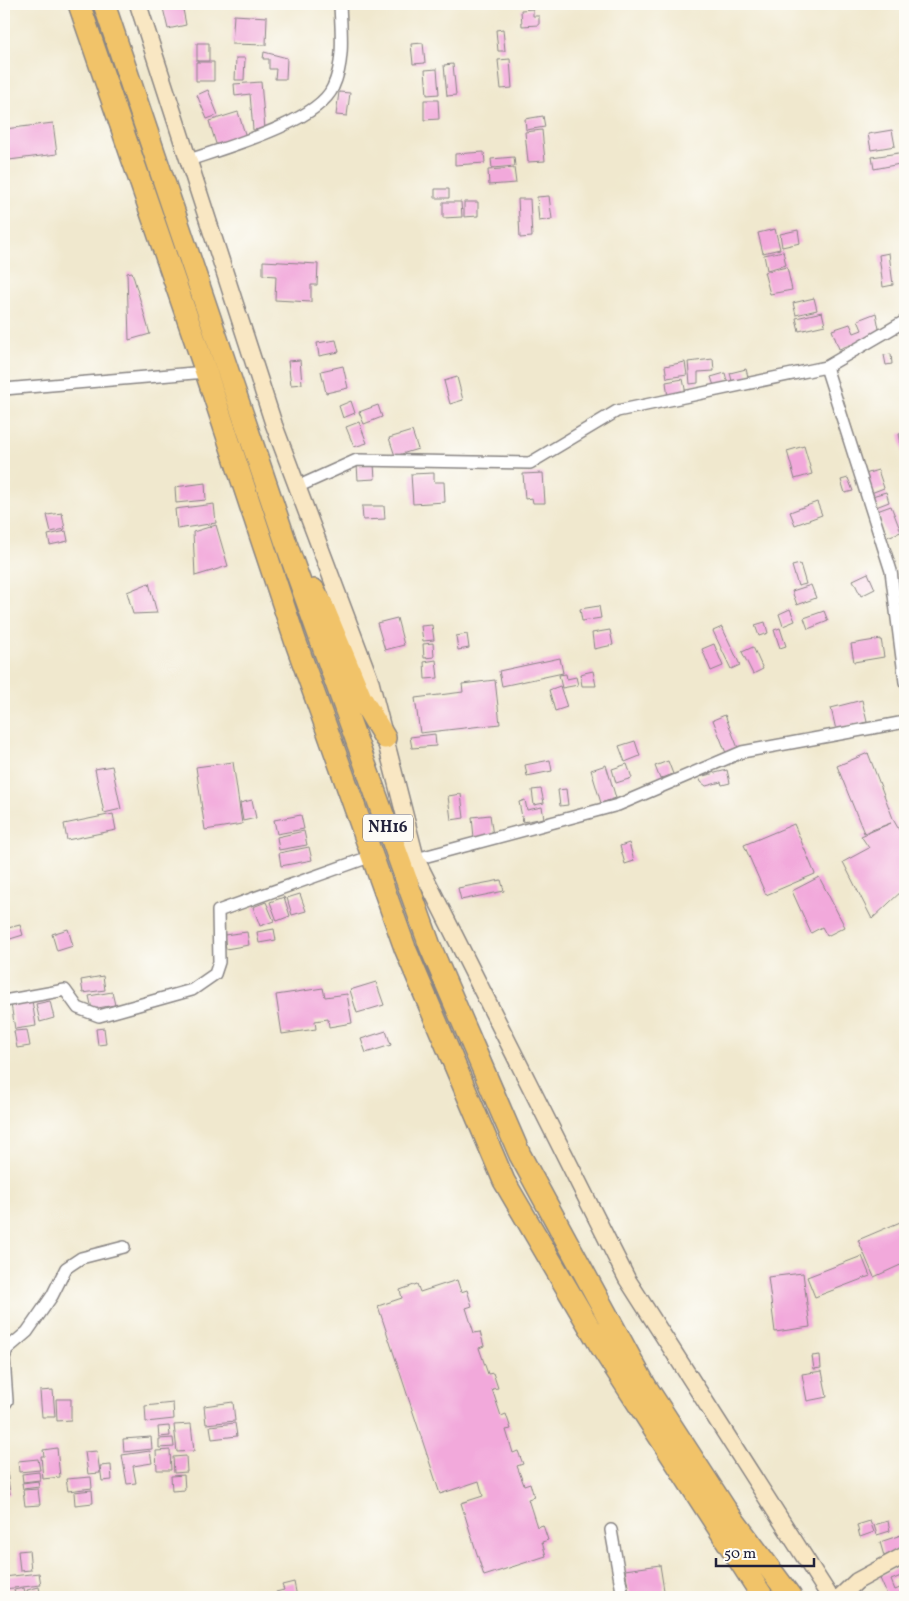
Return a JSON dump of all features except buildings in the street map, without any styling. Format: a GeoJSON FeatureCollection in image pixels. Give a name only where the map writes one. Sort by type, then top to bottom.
{"type":"FeatureCollection","features":[{"type":"Feature","properties":{"kind":"highway","name":"NH16"},"geometry":{"type":"LineString","coordinates":[[79,4],[206,372],[295,640],[372,856],[406,948],[504,1181],[600,1345],[763,1597]]}},
{"type":"Feature","properties":{"kind":"highway","name":"NH16"},"geometry":{"type":"LineString","coordinates":[[104,4],[286,543],[430,946],[520,1155],[645,1385],[726,1510],[791,1597]]}},
{"type":"Feature","properties":{"kind":"highway"},"geometry":{"type":"LineString","coordinates":[[286,543],[321,602],[361,698],[385,738]]}},
{"type":"Feature","properties":{"kind":"street"},"geometry":{"type":"LineString","coordinates":[[138,4],[274,425],[370,680],[416,859],[627,1279],[830,1597]]}},
{"type":"Feature","properties":{"kind":"street"},"geometry":{"type":"LineString","coordinates":[[189,160],[273,131],[320,104],[333,88],[342,51],[340,4]]}},
{"type":"Feature","properties":{"kind":"street"},"geometry":{"type":"LineString","coordinates":[[297,487],[357,460],[530,463],[617,411],[826,367],[905,321]]}},
{"type":"Feature","properties":{"kind":"street"},"geometry":{"type":"LineString","coordinates":[[826,367],[891,571],[905,682]]}},
{"type":"Feature","properties":{"kind":"street"},"geometry":{"type":"LineString","coordinates":[[4,389],[206,372]]}},
{"type":"Feature","properties":{"kind":"street"},"geometry":{"type":"LineString","coordinates":[[416,859],[618,804],[742,752],[905,722]]}},
{"type":"Feature","properties":{"kind":"street"},"geometry":{"type":"LineString","coordinates":[[4,1000],[65,990],[78,1008],[99,1016],[192,990],[215,974],[219,962],[218,911],[372,856]]}},
{"type":"Feature","properties":{"kind":"street"},"geometry":{"type":"LineString","coordinates":[[4,1405],[7,1401],[4,1358],[7,1348],[28,1332],[52,1296],[66,1268],[81,1258],[124,1247]]}},
{"type":"Feature","properties":{"kind":"street"},"geometry":{"type":"LineString","coordinates":[[611,1530],[623,1597]]}},
{"type":"Feature","properties":{"kind":"street"},"geometry":{"type":"LineString","coordinates":[[840,1597],[857,1581],[905,1556]]}}]}
